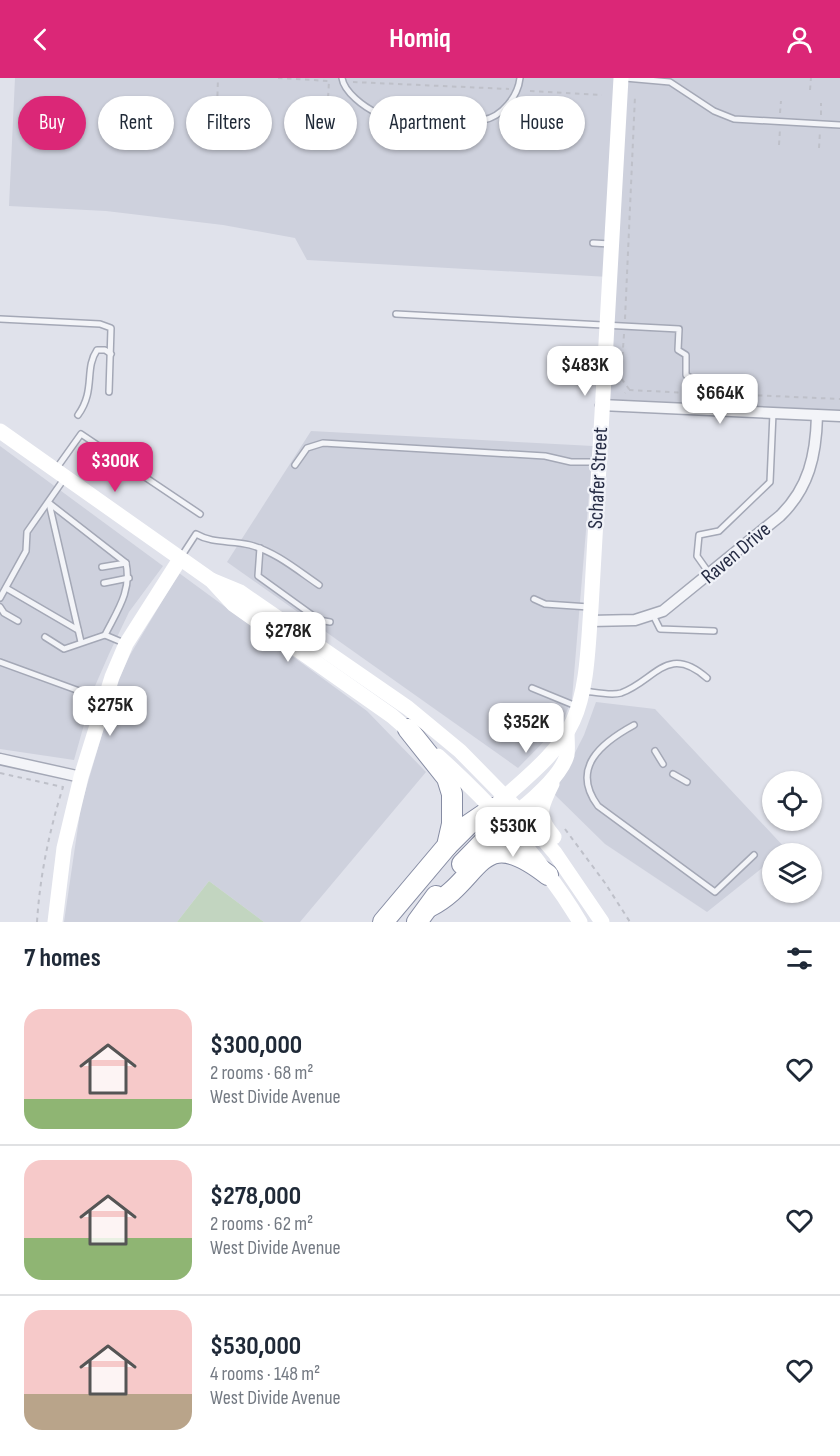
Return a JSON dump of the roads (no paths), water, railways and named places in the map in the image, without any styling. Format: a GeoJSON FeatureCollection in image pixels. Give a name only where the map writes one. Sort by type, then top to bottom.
{"type":"FeatureCollection","features":[{"type":"Feature","properties":{"kind":"highway"},"geometry":{"type":"LineString","coordinates":[[408,729],[442,770],[450,786],[453,814],[447,846]]}},
{"type":"Feature","properties":{"kind":"highway"},"geometry":{"type":"LineString","coordinates":[[383,922],[447,846],[468,825],[505,809]]}},
{"type":"Feature","properties":{"kind":"highway"},"geometry":{"type":"LineString","coordinates":[[423,915],[442,885],[505,809]]}},
{"type":"Feature","properties":{"kind":"highway"},"geometry":{"type":"LineString","coordinates":[[423,915],[447,896],[477,865],[494,853],[502,851],[519,855],[557,872]]}},
{"type":"Feature","properties":{"kind":"street","name":"Schafer Street"},"geometry":{"type":"LineString","coordinates":[[505,809],[567,731],[581,690],[590,614],[601,405],[623,78]]}},
{"type":"Feature","properties":{"kind":"street"},"geometry":{"type":"LineString","coordinates":[[601,405],[840,416]]}},
{"type":"Feature","properties":{"kind":"street","name":"Raven Drive"},"geometry":{"type":"LineString","coordinates":[[590,614],[624,621],[653,615],[671,606],[780,516],[799,494],[813,461],[817,416]]}},
{"type":"Feature","properties":{"kind":"street"},"geometry":{"type":"LineString","coordinates":[[0,431],[180,559],[211,580],[240,592],[408,708],[453,745],[557,872],[602,922]]}},
{"type":"Feature","properties":{"kind":"street"},"geometry":{"type":"LineString","coordinates":[[54,922],[61,864],[81,777],[105,701],[126,644],[180,559]]}},
{"type":"Feature","properties":{"kind":"street"},"geometry":{"type":"LineString","coordinates":[[211,580],[233,603],[408,729],[505,809]]}},
{"type":"Feature","properties":{"kind":"street","name":"Schafer Street"},"geometry":{"type":"LineString","coordinates":[[505,809],[560,768],[567,756],[567,731]]}},
{"type":"Feature","properties":{"kind":"street"},"geometry":{"type":"LineString","coordinates":[[0,759],[81,777]]}},
{"type":"Feature","properties":{"kind":"street"},"geometry":{"type":"LineString","coordinates":[[560,768],[541,809],[542,823],[554,837],[557,872],[580,922]]}},
{"type":"Feature","properties":{"kind":"lane"},"geometry":{"type":"LineString","coordinates":[[342,78],[346,88],[362,104],[378,114],[483,120],[499,113],[519,90],[520,78]]}},
{"type":"Feature","properties":{"kind":"lane"},"geometry":{"type":"LineString","coordinates":[[623,78],[670,82],[714,111],[734,119],[840,125]]}},
{"type":"Feature","properties":{"kind":"lane"},"geometry":{"type":"LineString","coordinates":[[593,243],[611,244]]}},
{"type":"Feature","properties":{"kind":"lane"},"geometry":{"type":"LineString","coordinates":[[396,314],[679,329],[678,350],[686,355],[686,375],[696,381],[695,410]]}},
{"type":"Feature","properties":{"kind":"lane"},"geometry":{"type":"LineString","coordinates":[[0,319],[100,324],[111,328],[109,392]]}},
{"type":"Feature","properties":{"kind":"lane"},"geometry":{"type":"LineString","coordinates":[[78,415],[87,402],[92,357],[97,350],[105,350],[111,354]]}},
{"type":"Feature","properties":{"kind":"lane"},"geometry":{"type":"LineString","coordinates":[[710,575],[697,556],[699,535],[719,531],[770,482],[773,413]]}},
{"type":"Feature","properties":{"kind":"lane"},"geometry":{"type":"LineString","coordinates":[[0,598],[26,551],[27,532],[49,503],[60,474],[81,434],[200,514]]}},
{"type":"Feature","properties":{"kind":"lane"},"geometry":{"type":"LineString","coordinates":[[295,465],[307,448],[323,443],[545,456],[571,462],[599,462]]}},
{"type":"Feature","properties":{"kind":"lane"},"geometry":{"type":"LineString","coordinates":[[49,503],[126,563],[129,578],[126,593],[105,635]]}},
{"type":"Feature","properties":{"kind":"lane"},"geometry":{"type":"LineString","coordinates":[[49,503],[69,574],[81,642]]}},
{"type":"Feature","properties":{"kind":"lane"},"geometry":{"type":"LineString","coordinates":[[180,559],[196,534],[206,540],[248,544],[260,548],[272,553],[319,585]]}},
{"type":"Feature","properties":{"kind":"lane"},"geometry":{"type":"LineString","coordinates":[[260,548],[258,576],[319,620],[330,622]]}},
{"type":"Feature","properties":{"kind":"lane"},"geometry":{"type":"LineString","coordinates":[[102,567],[126,563]]}},
{"type":"Feature","properties":{"kind":"lane"},"geometry":{"type":"LineString","coordinates":[[104,583],[129,578]]}},
{"type":"Feature","properties":{"kind":"lane"},"geometry":{"type":"LineString","coordinates":[[6,588],[78,630]]}},
{"type":"Feature","properties":{"kind":"lane"},"geometry":{"type":"LineString","coordinates":[[534,599],[545,604],[590,614]]}},
{"type":"Feature","properties":{"kind":"lane"},"geometry":{"type":"LineString","coordinates":[[0,606],[4,613],[18,621]]}},
{"type":"Feature","properties":{"kind":"lane"},"geometry":{"type":"LineString","coordinates":[[653,615],[660,629],[714,631]]}},
{"type":"Feature","properties":{"kind":"lane"},"geometry":{"type":"LineString","coordinates":[[45,637],[64,649],[105,635],[126,644]]}},
{"type":"Feature","properties":{"kind":"lane"},"geometry":{"type":"LineString","coordinates":[[0,662],[105,701]]}},
{"type":"Feature","properties":{"kind":"lane"},"geometry":{"type":"LineString","coordinates":[[581,690],[618,694],[667,664],[687,666],[707,678]]}},
{"type":"Feature","properties":{"kind":"lane"},"geometry":{"type":"LineString","coordinates":[[532,688],[577,707]]}},
{"type":"Feature","properties":{"kind":"lane"},"geometry":{"type":"LineString","coordinates":[[634,725],[606,740],[590,762],[588,792],[598,806],[715,892],[754,855]]}},
{"type":"Feature","properties":{"kind":"lane"},"geometry":{"type":"LineString","coordinates":[[655,751],[663,764]]}},
{"type":"Feature","properties":{"kind":"lane"},"geometry":{"type":"LineString","coordinates":[[673,774],[687,782]]}}]}
